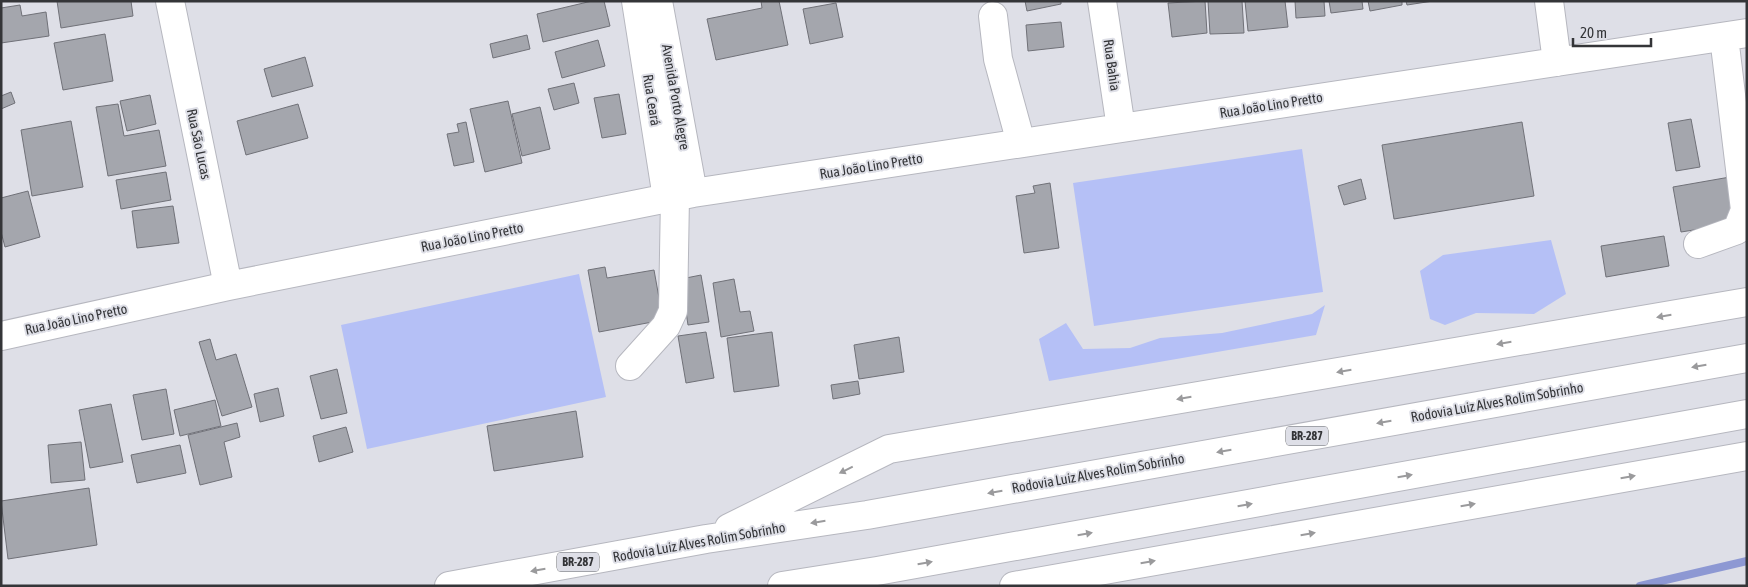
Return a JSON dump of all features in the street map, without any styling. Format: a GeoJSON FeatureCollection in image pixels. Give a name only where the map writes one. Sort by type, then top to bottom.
{"type":"FeatureCollection","features":[{"type":"Feature","properties":{"kind":"main road","name":"Rua São Lucas"},"geometry":{"type":"LineString","coordinates":[[170,1],[228,286]]}},
{"type":"Feature","properties":{"kind":"main road","name":"Rua Ceará"},"geometry":{"type":"LineString","coordinates":[[636,1],[678,196]]}},
{"type":"Feature","properties":{"kind":"main road","name":"Avenida Porto Alegre"},"geometry":{"type":"LineString","coordinates":[[658,1],[678,196]]}},
{"type":"Feature","properties":{"kind":"main road","name":"Rua Bahia"},"geometry":{"type":"LineString","coordinates":[[1102,1],[1121,128]]}},
{"type":"Feature","properties":{"kind":"main road"},"geometry":{"type":"LineString","coordinates":[[1549,1],[1557,62]]}},
{"type":"Feature","properties":{"kind":"main road"},"geometry":{"type":"LineString","coordinates":[[993,16],[998,60],[1021,143]]}},
{"type":"Feature","properties":{"kind":"main road","name":"Rua João Lino Pretto"},"geometry":{"type":"LineString","coordinates":[[1,336],[228,286],[678,196],[1736,35]]}},
{"type":"Feature","properties":{"kind":"main road"},"geometry":{"type":"LineString","coordinates":[[1698,244],[1737,230],[1745,210],[1736,35]]}},
{"type":"Feature","properties":{"kind":"main road"},"geometry":{"type":"LineString","coordinates":[[630,366],[666,326],[673,310],[678,196]]}},
{"type":"Feature","properties":{"kind":"main road","name":"BR-287"},"geometry":{"type":"LineString","coordinates":[[706,539],[889,449],[1747,302]]}},
{"type":"Feature","properties":{"kind":"main road","name":"Rodovia Luiz Alves Rolim Sobrinho"},"geometry":{"type":"LineString","coordinates":[[449,586],[706,539],[867,515],[1747,358]]}},
{"type":"Feature","properties":{"kind":"main road"},"geometry":{"type":"LineString","coordinates":[[782,586],[877,571],[1747,414]]}},
{"type":"Feature","properties":{"kind":"main road"},"geometry":{"type":"LineString","coordinates":[[1014,586],[1747,456]]}},
{"type":"Feature","properties":{"kind":"shaded area"},"geometry":{"type":"Polygon","coordinates":[[[1302,149],[1323,292],[1094,326],[1073,183],[1302,149]]]}},
{"type":"Feature","properties":{"kind":"shaded area"},"geometry":{"type":"Polygon","coordinates":[[[1551,240],[1566,294],[1534,314],[1476,313],[1445,325],[1430,319],[1420,271],[1443,255],[1551,240]]]}},
{"type":"Feature","properties":{"kind":"shaded area"},"geometry":{"type":"Polygon","coordinates":[[[579,274],[606,397],[367,449],[341,325],[579,274]]]}},
{"type":"Feature","properties":{"kind":"shaded area"},"geometry":{"type":"Polygon","coordinates":[[[1325,305],[1316,335],[1049,381],[1039,339],[1066,323],[1083,349],[1130,348],[1160,338],[1222,333],[1312,314],[1325,305]]]}},
{"type":"Feature","properties":{"kind":"building"},"geometry":{"type":"Polygon","coordinates":[[[57,1],[131,1],[133,16],[61,28],[57,1]]]}},
{"type":"Feature","properties":{"kind":"building"},"geometry":{"type":"Polygon","coordinates":[[[592,1],[604,1],[610,26],[543,42],[537,14],[592,1]]]}},
{"type":"Feature","properties":{"kind":"building"},"geometry":{"type":"Polygon","coordinates":[[[761,1],[779,1],[788,45],[716,60],[707,19],[762,8],[761,1]]]}},
{"type":"Feature","properties":{"kind":"building"},"geometry":{"type":"Polygon","coordinates":[[[1025,1],[1061,1],[1061,4],[1027,11],[1025,1]]]}},
{"type":"Feature","properties":{"kind":"building"},"geometry":{"type":"Polygon","coordinates":[[[1205,1],[1207,33],[1172,37],[1168,3],[1205,1]]]}},
{"type":"Feature","properties":{"kind":"building"},"geometry":{"type":"Polygon","coordinates":[[[1208,1],[1242,1],[1244,33],[1210,34],[1208,1]]]}},
{"type":"Feature","properties":{"kind":"building"},"geometry":{"type":"Polygon","coordinates":[[[1245,1],[1285,1],[1288,27],[1248,31],[1245,1]]]}},
{"type":"Feature","properties":{"kind":"building"},"geometry":{"type":"Polygon","coordinates":[[[1295,1],[1324,1],[1325,16],[1296,18],[1295,1]]]}},
{"type":"Feature","properties":{"kind":"building"},"geometry":{"type":"Polygon","coordinates":[[[1329,1],[1362,1],[1363,9],[1331,13],[1329,1]]]}},
{"type":"Feature","properties":{"kind":"building"},"geometry":{"type":"Polygon","coordinates":[[[1368,1],[1402,1],[1402,5],[1370,11],[1368,1]]]}},
{"type":"Feature","properties":{"kind":"building"},"geometry":{"type":"Polygon","coordinates":[[[1406,1],[1433,1],[1407,5],[1406,1]]]}},
{"type":"Feature","properties":{"kind":"building"},"geometry":{"type":"Polygon","coordinates":[[[836,3],[843,37],[810,44],[803,9],[836,3]]]}},
{"type":"Feature","properties":{"kind":"building"},"geometry":{"type":"Polygon","coordinates":[[[20,5],[22,16],[46,12],[49,36],[1,43],[1,8],[20,5]]]}},
{"type":"Feature","properties":{"kind":"building"},"geometry":{"type":"Polygon","coordinates":[[[1061,22],[1064,47],[1028,51],[1026,25],[1061,22]]]}},
{"type":"Feature","properties":{"kind":"building"},"geometry":{"type":"Polygon","coordinates":[[[105,34],[113,81],[63,90],[54,43],[105,34]]]}},
{"type":"Feature","properties":{"kind":"building"},"geometry":{"type":"Polygon","coordinates":[[[527,35],[530,49],[493,58],[490,44],[527,35]]]}},
{"type":"Feature","properties":{"kind":"building"},"geometry":{"type":"Polygon","coordinates":[[[598,40],[605,66],[562,78],[555,52],[598,40]]]}},
{"type":"Feature","properties":{"kind":"building"},"geometry":{"type":"Polygon","coordinates":[[[305,57],[313,86],[272,97],[264,69],[305,57]]]}},
{"type":"Feature","properties":{"kind":"building"},"geometry":{"type":"Polygon","coordinates":[[[574,83],[579,103],[554,110],[548,89],[574,83]]]}},
{"type":"Feature","properties":{"kind":"building"},"geometry":{"type":"Polygon","coordinates":[[[11,92],[15,103],[1,109],[1,96],[11,92]]]}},
{"type":"Feature","properties":{"kind":"building"},"geometry":{"type":"Polygon","coordinates":[[[619,94],[626,134],[602,138],[594,98],[619,94]]]}},
{"type":"Feature","properties":{"kind":"building"},"geometry":{"type":"Polygon","coordinates":[[[150,95],[156,124],[127,131],[120,101],[150,95]]]}},
{"type":"Feature","properties":{"kind":"building"},"geometry":{"type":"Polygon","coordinates":[[[508,101],[522,163],[485,172],[470,109],[508,101]]]}},
{"type":"Feature","properties":{"kind":"building"},"geometry":{"type":"Polygon","coordinates":[[[118,104],[124,136],[159,130],[166,166],[108,176],[96,107],[118,104]]]}},
{"type":"Feature","properties":{"kind":"building"},"geometry":{"type":"Polygon","coordinates":[[[298,104],[308,138],[246,155],[237,121],[298,104]]]}},
{"type":"Feature","properties":{"kind":"building"},"geometry":{"type":"Polygon","coordinates":[[[540,107],[550,149],[522,156],[512,114],[540,107]]]}},
{"type":"Feature","properties":{"kind":"building"},"geometry":{"type":"Polygon","coordinates":[[[1691,119],[1700,167],[1676,171],[1668,123],[1691,119]]]}},
{"type":"Feature","properties":{"kind":"building"},"geometry":{"type":"Polygon","coordinates":[[[71,121],[83,187],[32,196],[21,130],[71,121]]]}},
{"type":"Feature","properties":{"kind":"building"},"geometry":{"type":"Polygon","coordinates":[[[466,122],[474,162],[454,166],[447,134],[459,132],[457,124],[466,122]]]}},
{"type":"Feature","properties":{"kind":"building"},"geometry":{"type":"Polygon","coordinates":[[[1522,122],[1534,196],[1394,219],[1382,145],[1522,122]]]}},
{"type":"Feature","properties":{"kind":"building"},"geometry":{"type":"Polygon","coordinates":[[[166,172],[171,200],[121,209],[116,180],[166,172]]]}},
{"type":"Feature","properties":{"kind":"building"},"geometry":{"type":"Polygon","coordinates":[[[1730,177],[1738,223],[1681,232],[1673,187],[1730,177]]]}},
{"type":"Feature","properties":{"kind":"building"},"geometry":{"type":"Polygon","coordinates":[[[1361,179],[1366,199],[1344,205],[1338,186],[1361,179]]]}},
{"type":"Feature","properties":{"kind":"building"},"geometry":{"type":"Polygon","coordinates":[[[1050,183],[1059,248],[1024,253],[1016,196],[1035,193],[1033,186],[1050,183]]]}},
{"type":"Feature","properties":{"kind":"building"},"geometry":{"type":"Polygon","coordinates":[[[28,191],[40,237],[5,247],[1,232],[1,198],[28,191]]]}},
{"type":"Feature","properties":{"kind":"building"},"geometry":{"type":"Polygon","coordinates":[[[173,206],[179,243],[137,248],[132,211],[173,206]]]}},
{"type":"Feature","properties":{"kind":"building"},"geometry":{"type":"Polygon","coordinates":[[[1664,236],[1669,266],[1606,277],[1601,246],[1664,236]]]}},
{"type":"Feature","properties":{"kind":"building"},"geometry":{"type":"Polygon","coordinates":[[[605,267],[607,278],[654,270],[663,320],[599,332],[588,270],[605,267]]]}},
{"type":"Feature","properties":{"kind":"building"},"geometry":{"type":"Polygon","coordinates":[[[701,275],[709,322],[688,325],[681,279],[701,275]]]}},
{"type":"Feature","properties":{"kind":"building"},"geometry":{"type":"Polygon","coordinates":[[[734,279],[740,312],[750,311],[754,331],[721,337],[713,283],[734,279]]]}},
{"type":"Feature","properties":{"kind":"building"},"geometry":{"type":"Polygon","coordinates":[[[706,332],[714,378],[686,383],[678,336],[706,332]]]}},
{"type":"Feature","properties":{"kind":"building"},"geometry":{"type":"Polygon","coordinates":[[[772,332],[779,386],[734,392],[727,338],[772,332]]]}},
{"type":"Feature","properties":{"kind":"building"},"geometry":{"type":"Polygon","coordinates":[[[899,337],[904,372],[859,379],[854,345],[899,337]]]}},
{"type":"Feature","properties":{"kind":"building"},"geometry":{"type":"Polygon","coordinates":[[[210,339],[216,360],[236,354],[252,407],[222,416],[199,342],[210,339]]]}},
{"type":"Feature","properties":{"kind":"building"},"geometry":{"type":"Polygon","coordinates":[[[337,369],[347,413],[321,419],[310,376],[337,369]]]}},
{"type":"Feature","properties":{"kind":"building"},"geometry":{"type":"Polygon","coordinates":[[[858,381],[860,394],[833,399],[831,385],[858,381]]]}},
{"type":"Feature","properties":{"kind":"building"},"geometry":{"type":"Polygon","coordinates":[[[278,388],[284,416],[260,422],[254,394],[278,388]]]}},
{"type":"Feature","properties":{"kind":"building"},"geometry":{"type":"Polygon","coordinates":[[[166,389],[174,434],[142,440],[133,395],[166,389]]]}},
{"type":"Feature","properties":{"kind":"building"},"geometry":{"type":"Polygon","coordinates":[[[215,400],[221,426],[180,436],[174,410],[215,400]]]}},
{"type":"Feature","properties":{"kind":"building"},"geometry":{"type":"Polygon","coordinates":[[[111,404],[123,462],[90,468],[79,410],[111,404]]]}},
{"type":"Feature","properties":{"kind":"building"},"geometry":{"type":"Polygon","coordinates":[[[576,411],[583,457],[494,471],[487,426],[576,411]]]}},
{"type":"Feature","properties":{"kind":"building"},"geometry":{"type":"Polygon","coordinates":[[[237,423],[240,437],[224,442],[232,477],[200,485],[188,435],[237,423]]]}},
{"type":"Feature","properties":{"kind":"building"},"geometry":{"type":"Polygon","coordinates":[[[346,427],[353,452],[319,462],[313,436],[346,427]]]}},
{"type":"Feature","properties":{"kind":"building"},"geometry":{"type":"Polygon","coordinates":[[[81,442],[85,480],[51,483],[48,445],[81,442]]]}},
{"type":"Feature","properties":{"kind":"building"},"geometry":{"type":"Polygon","coordinates":[[[180,445],[186,473],[137,483],[131,455],[180,445]]]}},
{"type":"Feature","properties":{"kind":"building"},"geometry":{"type":"Polygon","coordinates":[[[89,488],[97,545],[8,559],[1,501],[89,488]]]}},
{"type":"Feature","properties":{"kind":"waterway"},"geometry":{"type":"LineString","coordinates":[[1640,586],[1747,561]]}}]}
